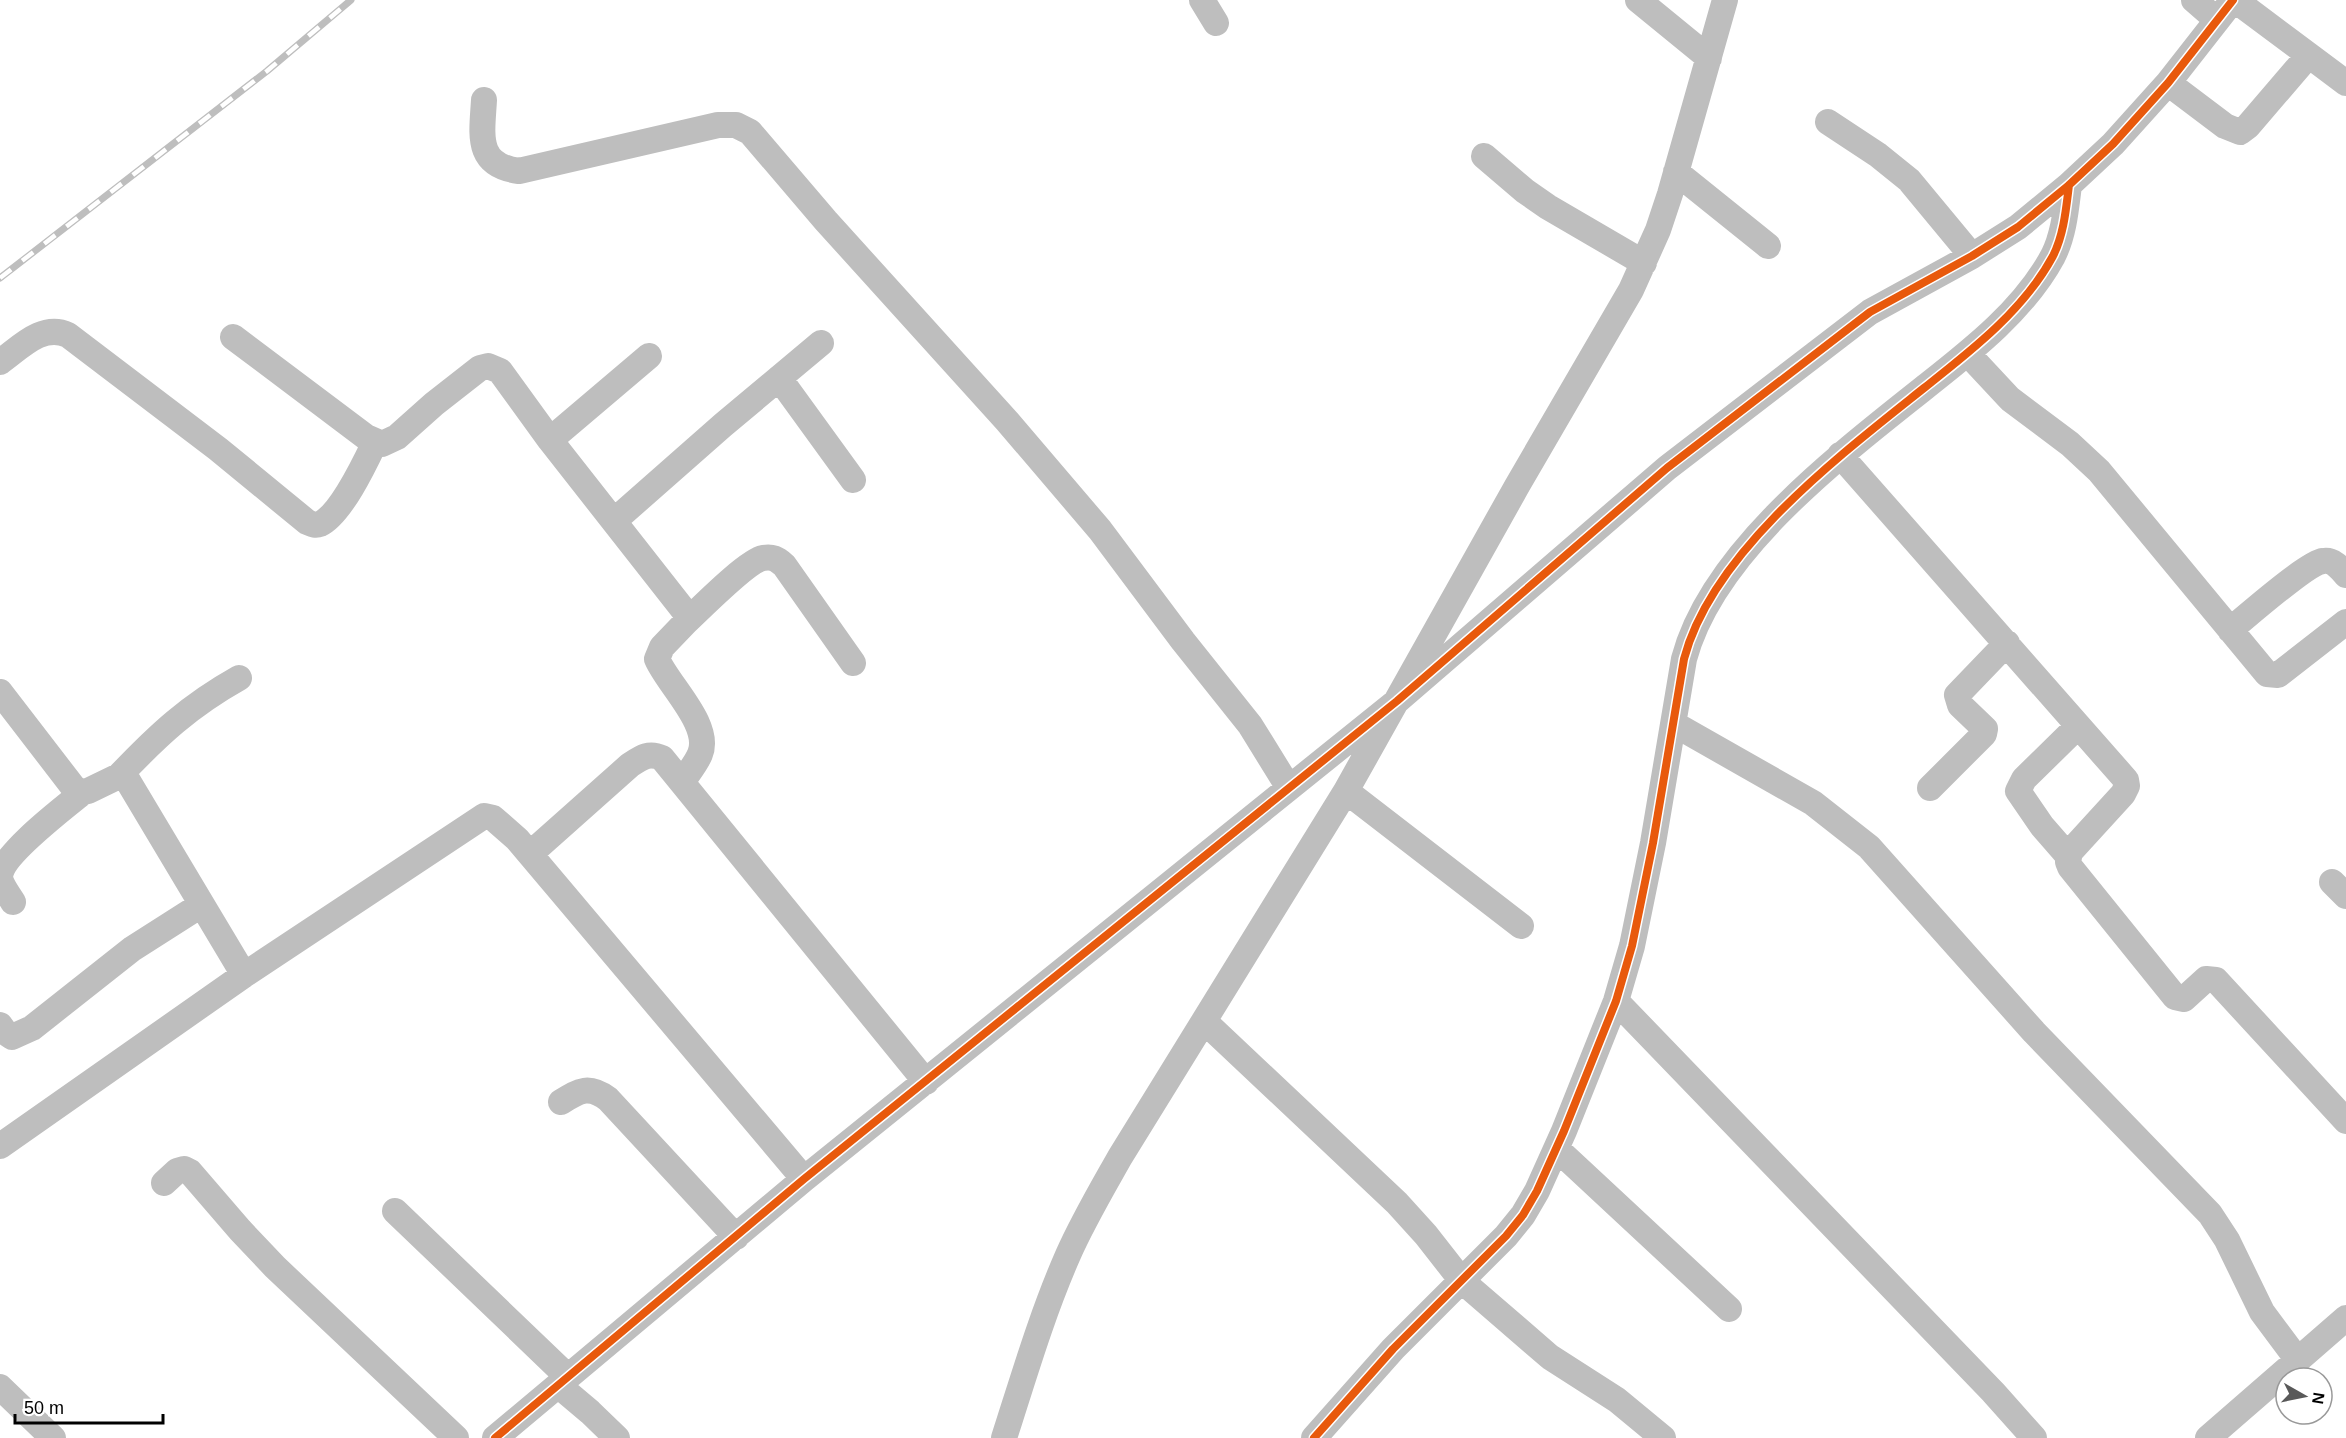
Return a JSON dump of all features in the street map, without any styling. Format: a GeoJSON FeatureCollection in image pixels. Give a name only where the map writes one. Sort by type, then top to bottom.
{"type":"FeatureCollection","features":[{"type":"Feature","properties":{"kind":"street"},"geometry":{"type":"LineString","coordinates":[[1202,0],[1216,23]]}},
{"type":"Feature","properties":{"kind":"street"},"geometry":{"type":"LineString","coordinates":[[1638,0],[1709,58]]}},
{"type":"Feature","properties":{"kind":"street"},"geometry":{"type":"LineString","coordinates":[[1004,1438],[1044,1315],[1069,1252],[1120,1156],[1346,791],[1644,263],[1659,230],[1725,0]]}},
{"type":"Feature","properties":{"kind":"street"},"geometry":{"type":"LineString","coordinates":[[2194,0],[2217,20]]}},
{"type":"Feature","properties":{"kind":"street"},"geometry":{"type":"LineString","coordinates":[[495,1438],[804,1179],[1397,701],[1667,468],[1870,312],[1972,256],[2018,227],[2069,185],[2113,144],[2168,83],[2234,0],[2346,83]]}},
{"type":"Feature","properties":{"kind":"street"},"geometry":{"type":"LineString","coordinates":[[2168,83],[2225,126],[2240,132],[2248,126],[2308,56]]}},
{"type":"Feature","properties":{"kind":"street"},"geometry":{"type":"LineString","coordinates":[[484,100],[482,138],[485,151],[491,161],[502,169],[519,171],[718,125],[736,126],[750,132],[826,221],[1007,422],[1100,531],[1250,725],[1289,788]]}},
{"type":"Feature","properties":{"kind":"street"},"geometry":{"type":"LineString","coordinates":[[1828,122],[1878,155],[1909,180],[1972,256]]}},
{"type":"Feature","properties":{"kind":"street"},"geometry":{"type":"LineString","coordinates":[[1484,156],[1525,191],[1548,207],[1644,263]]}},
{"type":"Feature","properties":{"kind":"street"},"geometry":{"type":"LineString","coordinates":[[1676,172],[1768,246]]}},
{"type":"Feature","properties":{"kind":"street"},"geometry":{"type":"LineString","coordinates":[[1314,1438],[1393,1349],[1506,1236],[1523,1215],[1557,1149],[1616,1000],[1632,946],[1644,890],[1684,659],[1689,639],[1703,610],[1746,549],[1778,514],[1840,455],[1968,354],[2037,282],[2054,254],[2063,229],[2069,185]]}},
{"type":"Feature","properties":{"kind":"street"},"geometry":{"type":"LineString","coordinates":[[0,362],[49,330],[58,330],[68,335],[218,448],[307,522],[315,525],[329,517],[338,506],[357,479],[375,442]]}},
{"type":"Feature","properties":{"kind":"street"},"geometry":{"type":"LineString","coordinates":[[233,337],[375,442],[382,444],[397,437],[456,385],[480,368],[488,366],[500,371],[550,440],[686,612],[686,622]]}},
{"type":"Feature","properties":{"kind":"street"},"geometry":{"type":"LineString","coordinates":[[614,521],[821,343]]}},
{"type":"Feature","properties":{"kind":"street"},"geometry":{"type":"LineString","coordinates":[[1968,354],[2010,399],[2070,444],[2099,471],[2261,668],[2273,676],[2278,675],[2346,622]]}},
{"type":"Feature","properties":{"kind":"street"},"geometry":{"type":"LineString","coordinates":[[550,440],[649,356]]}},
{"type":"Feature","properties":{"kind":"street"},"geometry":{"type":"LineString","coordinates":[[779,378],[853,480]]}},
{"type":"Feature","properties":{"kind":"street"},"geometry":{"type":"LineString","coordinates":[[1840,455],[2126,780],[2127,786],[2115,803],[2068,857]]}},
{"type":"Feature","properties":{"kind":"street"},"geometry":{"type":"LineString","coordinates":[[682,782],[700,756],[703,739],[692,715],[657,659],[662,647],[686,622],[727,583],[760,558],[778,559],[784,565],[853,663]]}},
{"type":"Feature","properties":{"kind":"street"},"geometry":{"type":"LineString","coordinates":[[2230,630],[2274,594],[2322,561],[2335,563],[2346,575]]}},
{"type":"Feature","properties":{"kind":"street"},"geometry":{"type":"LineString","coordinates":[[1930,788],[1984,734],[1984,729],[1960,705],[1957,695],[2007,643]]}},
{"type":"Feature","properties":{"kind":"street"},"geometry":{"type":"LineString","coordinates":[[13,902],[0,877],[6,860],[82,793],[119,776],[175,720],[238,678]]}},
{"type":"Feature","properties":{"kind":"street"},"geometry":{"type":"LineString","coordinates":[[0,692],[72,789],[82,793]]}},
{"type":"Feature","properties":{"kind":"street"},"geometry":{"type":"LineString","coordinates":[[1674,724],[1813,803],[1869,847],[2034,1032],[2210,1214],[2228,1240],[2262,1312],[2297,1359]]}},
{"type":"Feature","properties":{"kind":"street"},"geometry":{"type":"LineString","coordinates":[[2078,726],[2024,779],[2018,791],[2042,826],[2068,857],[2070,867],[2175,997],[2184,999],[2206,979],[2216,980],[2346,1121]]}},
{"type":"Feature","properties":{"kind":"street"},"geometry":{"type":"LineString","coordinates":[[530,854],[643,756],[654,754],[662,758],[926,1082]]}},
{"type":"Feature","properties":{"kind":"street"},"geometry":{"type":"LineString","coordinates":[[119,776],[128,781],[244,975]]}},
{"type":"Feature","properties":{"kind":"street"},"geometry":{"type":"LineString","coordinates":[[1346,791],[1521,926]]}},
{"type":"Feature","properties":{"kind":"street"},"geometry":{"type":"LineString","coordinates":[[0,1146],[244,975],[484,816],[493,818],[517,839],[804,1179]]}},
{"type":"Feature","properties":{"kind":"street"},"geometry":{"type":"LineString","coordinates":[[0,1025],[12,1037],[32,1028],[132,949],[201,904]]}},
{"type":"Feature","properties":{"kind":"street"},"geometry":{"type":"LineString","coordinates":[[1616,1000],[1993,1392],[2034,1438]]}},
{"type":"Feature","properties":{"kind":"street"},"geometry":{"type":"LineString","coordinates":[[1204,1021],[1397,1203],[1462,1281],[1550,1357],[1617,1400],[1663,1438]]}},
{"type":"Feature","properties":{"kind":"street"},"geometry":{"type":"LineString","coordinates":[[561,1102],[587,1089],[599,1092],[736,1237]]}},
{"type":"Feature","properties":{"kind":"street"},"geometry":{"type":"LineString","coordinates":[[1557,1149],[1729,1309]]}},
{"type":"Feature","properties":{"kind":"street"},"geometry":{"type":"LineString","coordinates":[[164,1183],[177,1171],[184,1169],[190,1172],[275,1267],[456,1438]]}},
{"type":"Feature","properties":{"kind":"street"},"geometry":{"type":"LineString","coordinates":[[395,1211],[617,1438]]}},
{"type":"Feature","properties":{"kind":"street"},"geometry":{"type":"LineString","coordinates":[[2208,1438],[2346,1318]]}},
{"type":"Feature","properties":{"kind":"street"},"geometry":{"type":"LineString","coordinates":[[0,1387],[53,1438]]}},
{"type":"Feature","properties":{"kind":"railway"},"geometry":{"type":"LineString","coordinates":[[0,278],[267,71],[351,0]]}},
{"type":"Feature","properties":{"kind":"cycle path"},"geometry":{"type":"LineString","coordinates":[[495,1438],[804,1179],[1397,701],[1667,468],[1870,312],[1972,256],[2018,227],[2069,185],[2113,144],[2168,83],[2233,0]]}},
{"type":"Feature","properties":{"kind":"cycle path"},"geometry":{"type":"LineString","coordinates":[[1314,1438],[1393,1349],[1506,1236],[1523,1215],[1537,1191],[1564,1131],[1616,1001],[1632,946],[1653,843],[1684,659],[1699,619],[1722,581],[1750,544],[1783,508],[1855,444],[1960,359],[2012,312],[2041,276],[2057,248],[2066,212],[2069,185]]}}]}
